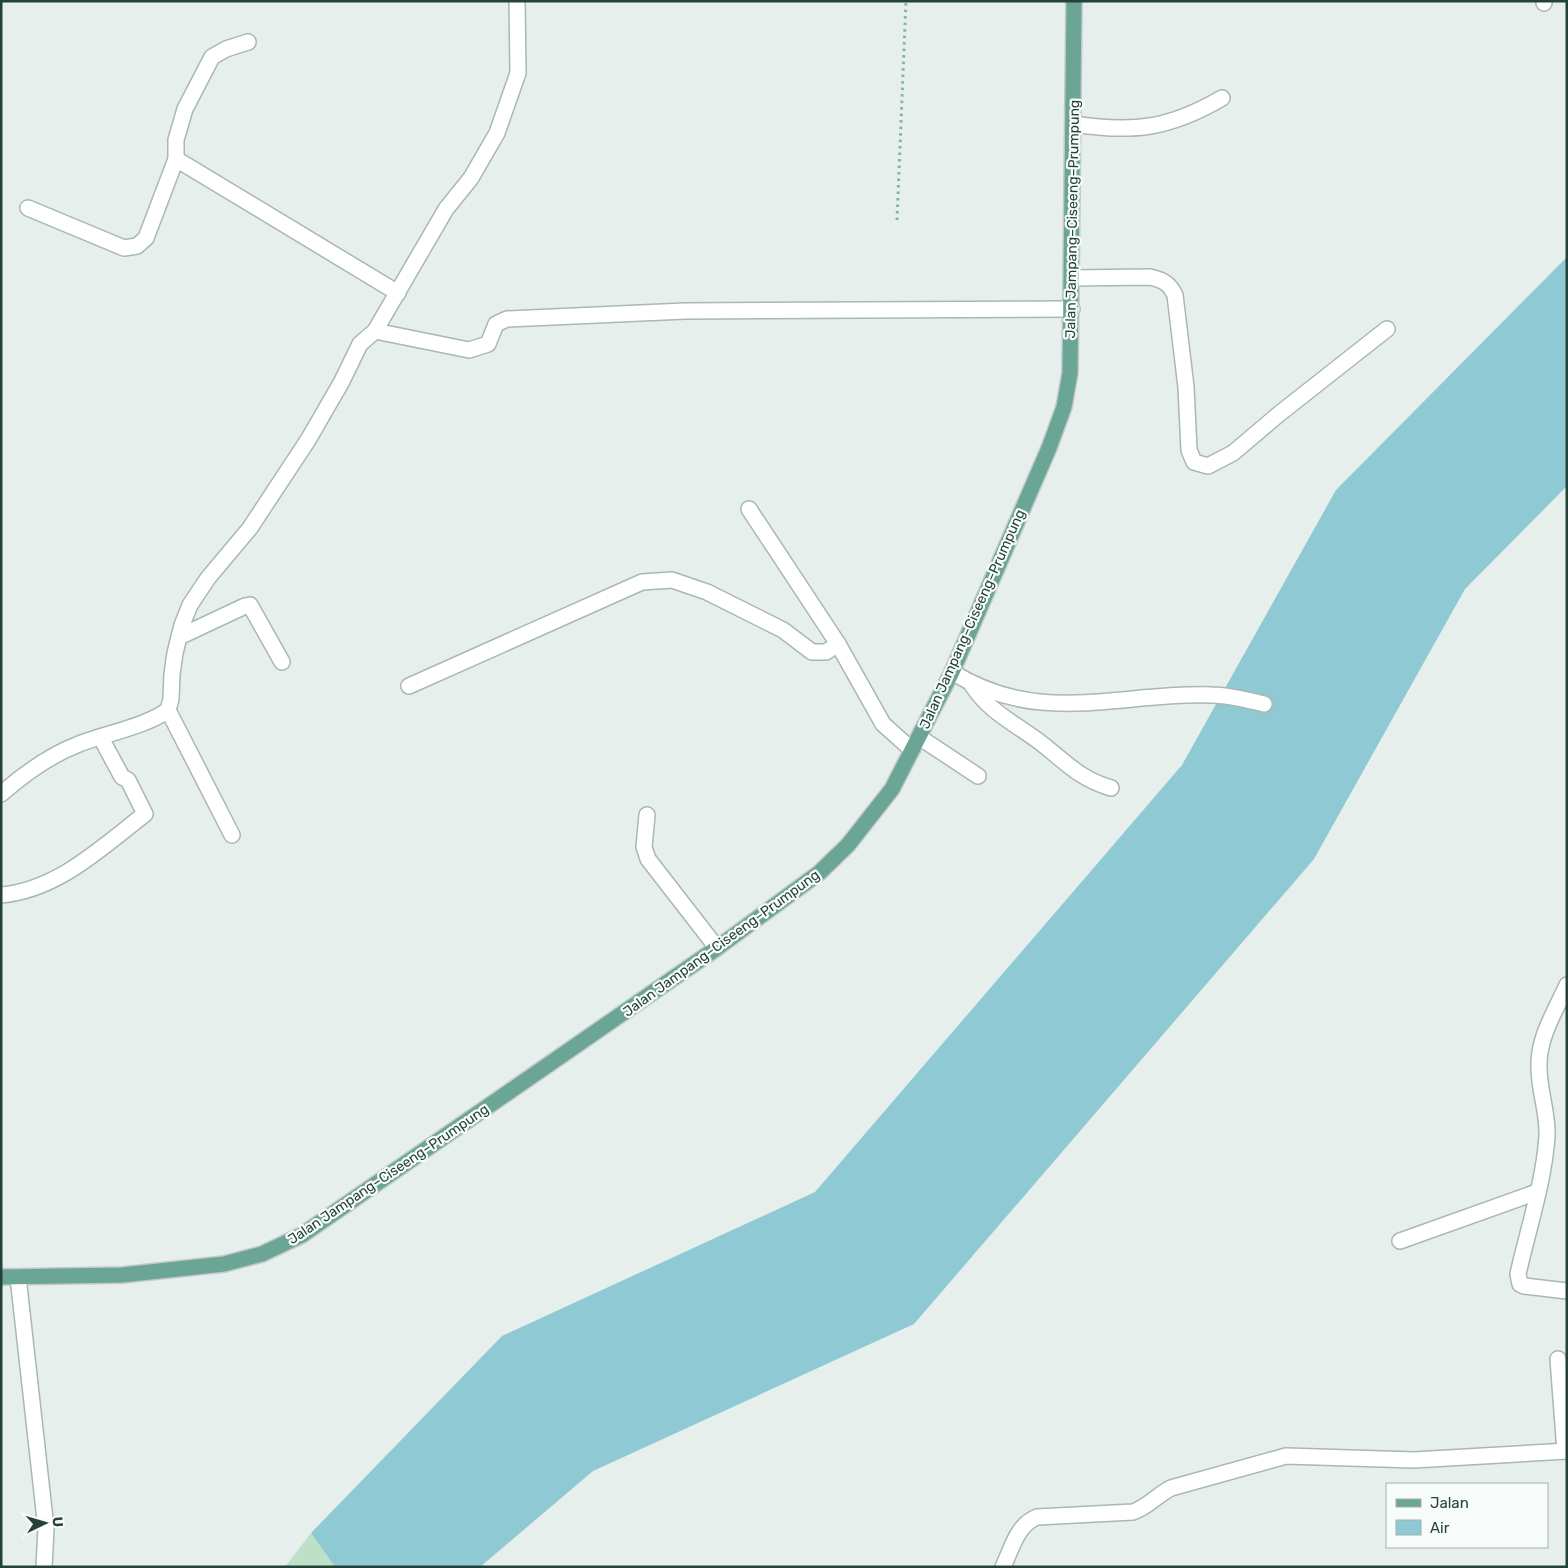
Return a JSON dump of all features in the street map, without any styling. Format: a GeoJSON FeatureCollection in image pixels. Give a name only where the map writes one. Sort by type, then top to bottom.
{"type":"FeatureCollection","features":[{"type":"Feature","properties":{"kind":"main road","name":"Jalan Jampang–Ciseeng–Prumpung"},"geometry":{"type":"LineString","coordinates":[[1,1277],[122,1275],[224,1264],[262,1254],[283,1245],[302,1235],[717,948],[819,873],[848,845],[892,789],[952,672],[1049,448],[1064,406],[1070,373],[1072,309],[1074,1]]}},
{"type":"Feature","properties":{"kind":"street"},"geometry":{"type":"LineString","coordinates":[[232,835],[168,710],[179,637],[190,605],[208,578],[250,528],[308,440],[341,383],[360,344],[375,331],[446,209],[471,178],[497,133],[518,72],[517,1]]}},
{"type":"Feature","properties":{"kind":"street"},"geometry":{"type":"LineString","coordinates":[[28,208],[124,248],[137,246],[146,238],[176,160],[176,140],[185,109],[212,57],[226,49],[248,42]]}},
{"type":"Feature","properties":{"kind":"street"},"geometry":{"type":"LineString","coordinates":[[1073,124],[1110,130],[1167,123],[1222,98]]}},
{"type":"Feature","properties":{"kind":"street"},"geometry":{"type":"LineString","coordinates":[[176,160],[398,293]]}},
{"type":"Feature","properties":{"kind":"street"},"geometry":{"type":"LineString","coordinates":[[1071,278],[1150,277],[1161,279],[1170,285],[1175,295],[1185,378],[1189,450],[1194,462],[1204,465],[1220,461],[1233,453],[1279,414],[1387,329]]}},
{"type":"Feature","properties":{"kind":"street"},"geometry":{"type":"LineString","coordinates":[[375,331],[474,350],[488,344],[496,324],[507,319],[685,311],[1072,309]]}},
{"type":"Feature","properties":{"kind":"street"},"geometry":{"type":"LineString","coordinates":[[749,509],[838,644],[883,724],[916,744],[978,776]]}},
{"type":"Feature","properties":{"kind":"street"},"geometry":{"type":"LineString","coordinates":[[409,686],[642,582],[652,580],[672,580],[707,592],[784,630],[812,652],[826,652],[838,644]]}},
{"type":"Feature","properties":{"kind":"street"},"geometry":{"type":"LineString","coordinates":[[179,637],[248,605],[254,609],[282,662]]}},
{"type":"Feature","properties":{"kind":"street"},"geometry":{"type":"LineString","coordinates":[[952,672],[972,685],[995,712],[1037,740],[1075,773],[1093,783],[1111,788]]}},
{"type":"Feature","properties":{"kind":"street"},"geometry":{"type":"LineString","coordinates":[[972,685],[1025,700],[1048,704],[1211,695],[1264,704]]}},
{"type":"Feature","properties":{"kind":"street"},"geometry":{"type":"LineString","coordinates":[[1,794],[16,781],[64,750],[101,738],[168,710]]}},
{"type":"Feature","properties":{"kind":"street"},"geometry":{"type":"LineString","coordinates":[[1,895],[18,894],[52,882],[145,814],[128,780],[122,777],[101,738]]}},
{"type":"Feature","properties":{"kind":"street"},"geometry":{"type":"LineString","coordinates":[[647,815],[644,847],[648,859],[717,948]]}},
{"type":"Feature","properties":{"kind":"street"},"geometry":{"type":"LineString","coordinates":[[1567,985],[1542,1040],[1539,1064],[1547,1112],[1547,1137],[1518,1280],[1520,1284],[1530,1288],[1567,1291]]}},
{"type":"Feature","properties":{"kind":"street"},"geometry":{"type":"LineString","coordinates":[[1400,1241],[1537,1192]]}},
{"type":"Feature","properties":{"kind":"street"},"geometry":{"type":"LineString","coordinates":[[18,1277],[46,1528],[44,1567]]}},
{"type":"Feature","properties":{"kind":"street"},"geometry":{"type":"LineString","coordinates":[[1003,1567],[1021,1527],[1037,1517],[1133,1512],[1143,1509],[1160,1494],[1171,1488],[1271,1458],[1300,1455],[1349,1459],[1414,1460],[1566,1451],[1558,1358]]}},
{"type":"Feature","properties":{"kind":"path"},"geometry":{"type":"LineString","coordinates":[[897,220],[906,1]]}},
{"type":"Feature","properties":{"kind":"green space"},"geometry":{"type":"Polygon","coordinates":[[[311,1533],[335,1567],[285,1567],[311,1533]]]}},
{"type":"Feature","properties":{"kind":"water"},"geometry":{"type":"Polygon","coordinates":[[[1567,257],[1567,486],[1465,589],[1314,859],[914,1324],[593,1471],[480,1567],[335,1567],[311,1533],[502,1336],[815,1192],[1182,765],[1336,490],[1567,257]]]}}]}
